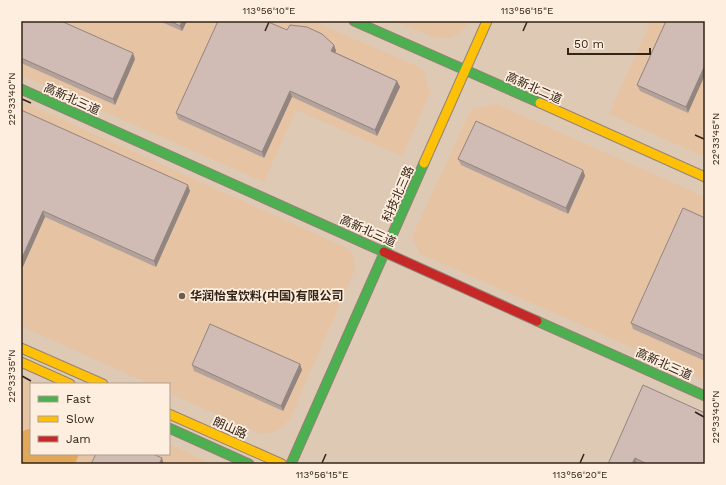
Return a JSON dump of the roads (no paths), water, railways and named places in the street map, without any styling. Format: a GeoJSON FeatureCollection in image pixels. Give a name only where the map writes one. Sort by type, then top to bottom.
{"type":"FeatureCollection","features":[{"type":"Feature","properties":{"kind":"street","name":"高新北二道"},"geometry":{"type":"LineString","coordinates":[[354,21],[705,177]]}},
{"type":"Feature","properties":{"kind":"street","name":"科技北三路"},"geometry":{"type":"LineString","coordinates":[[291,464],[487,21]]}},
{"type":"Feature","properties":{"kind":"street","name":"高新北三道"},"geometry":{"type":"LineString","coordinates":[[21,89],[705,396]]}},
{"type":"Feature","properties":{"kind":"street"},"geometry":{"type":"LineString","coordinates":[[21,348],[100,383]]}},
{"type":"Feature","properties":{"kind":"street"},"geometry":{"type":"LineString","coordinates":[[21,362],[68,383]]}},
{"type":"Feature","properties":{"kind":"street","name":"朗山路"},"geometry":{"type":"LineString","coordinates":[[170,414],[282,464]]}},
{"type":"Feature","properties":{"kind":"street"},"geometry":{"type":"LineString","coordinates":[[170,428],[249,464]]}},
{"type":"Feature","properties":{"kind":"place","name":"华润怡宝饮料(中国)有限公司"},"geometry":{"type":"Point","coordinates":[182,296]}}]}
